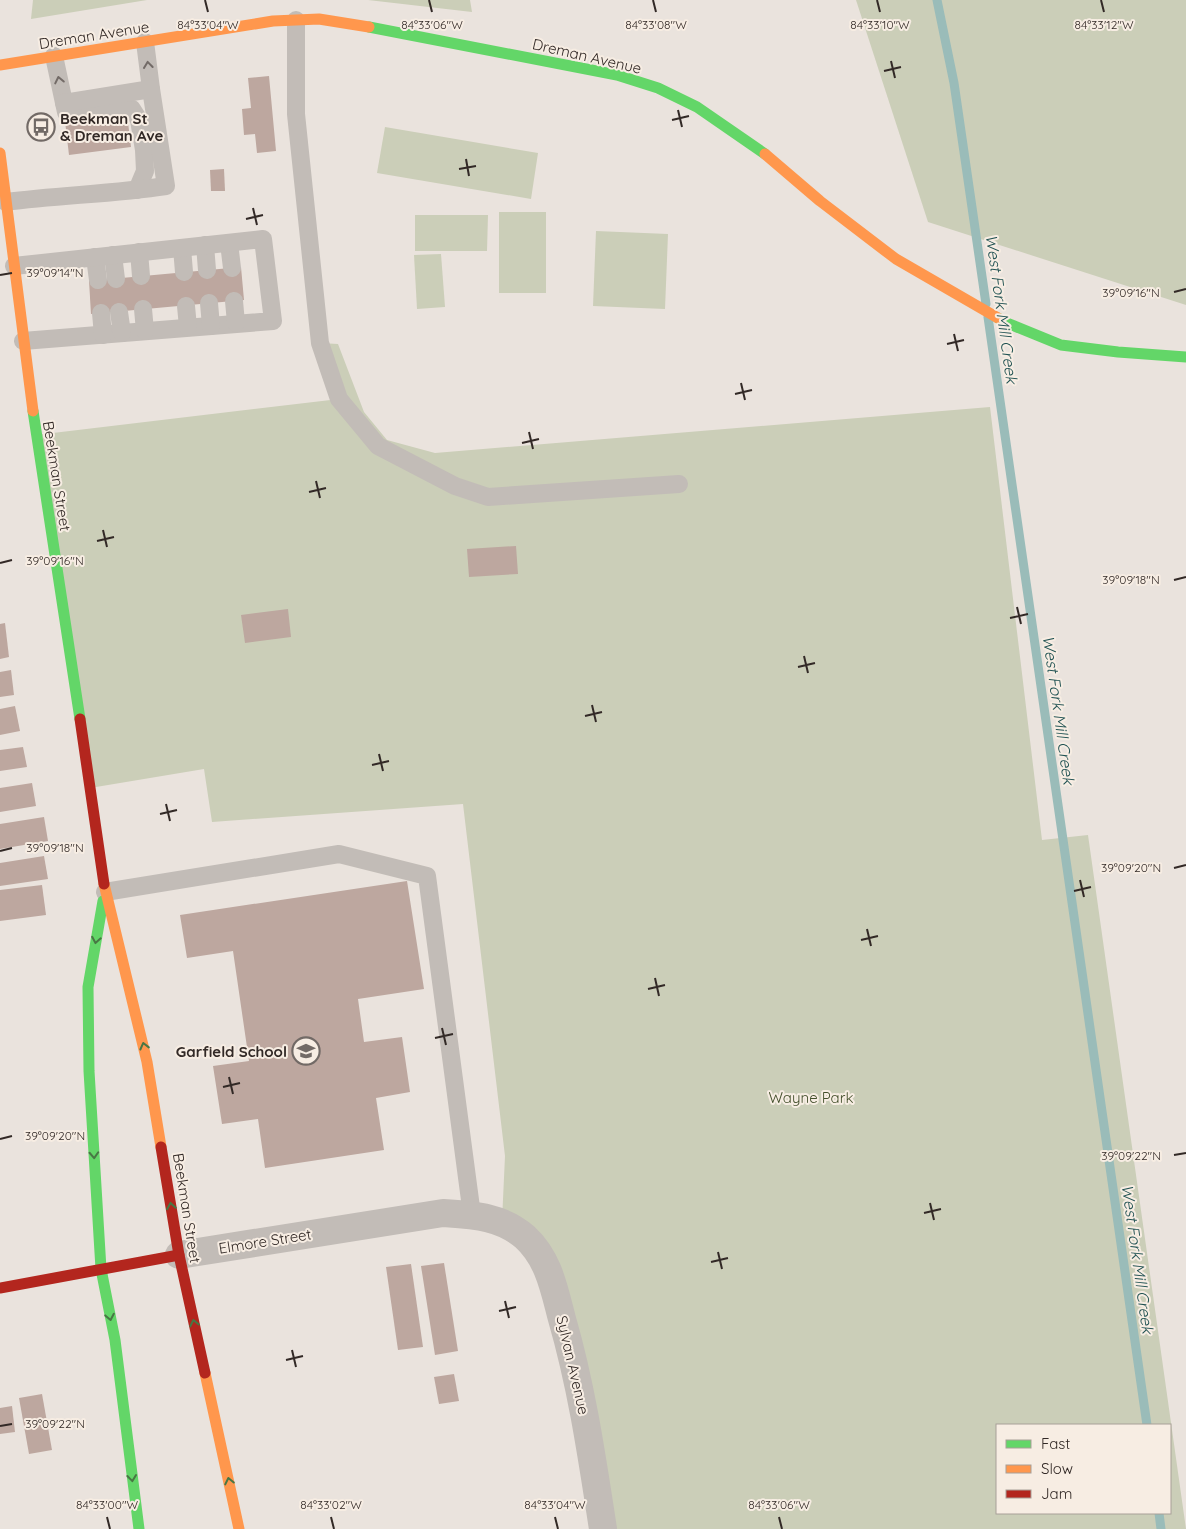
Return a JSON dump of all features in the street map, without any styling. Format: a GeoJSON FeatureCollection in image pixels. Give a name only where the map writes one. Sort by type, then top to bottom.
{"type":"FeatureCollection","features":[{"type":"Feature","properties":{"kind":"main road","name":"Dreman Avenue"},"geometry":{"type":"LineString","coordinates":[[0,65],[273,21],[319,20],[365,26],[617,75],[658,88],[696,107],[759,149],[820,201],[896,259],[1007,323],[1061,346],[1186,357]]}},
{"type":"Feature","properties":{"kind":"main road","name":"Beekman Street"},"geometry":{"type":"LineString","coordinates":[[0,153],[39,458],[76,691],[105,892],[148,1062],[179,1254],[239,1529]]}},
{"type":"Feature","properties":{"kind":"main road","name":"Beekman Street"},"geometry":{"type":"LineString","coordinates":[[105,892],[88,987],[89,1071],[101,1269],[115,1340],[138,1529]]}},
{"type":"Feature","properties":{"kind":"main road","name":"Elmore Street"},"geometry":{"type":"LineString","coordinates":[[0,1288],[179,1254]]}},
{"type":"Feature","properties":{"kind":"street","name":"Elmore Street"},"geometry":{"type":"LineString","coordinates":[[179,1254],[442,1213],[472,1215],[502,1221]]}},
{"type":"Feature","properties":{"kind":"street","name":"Sylvan Avenue"},"geometry":{"type":"LineString","coordinates":[[502,1221],[524,1237],[538,1252],[548,1270],[572,1355],[585,1413],[603,1529]]}},
{"type":"Feature","properties":{"kind":"lane"},"geometry":{"type":"LineString","coordinates":[[296,20],[296,114],[320,343],[339,399],[378,446],[455,486],[488,497],[679,484]]}},
{"type":"Feature","properties":{"kind":"lane"},"geometry":{"type":"LineString","coordinates":[[6,202],[166,186],[145,42]]}},
{"type":"Feature","properties":{"kind":"lane"},"geometry":{"type":"LineString","coordinates":[[54,56],[66,112],[72,115],[132,109],[139,120],[145,171],[137,190]]}},
{"type":"Feature","properties":{"kind":"lane"},"geometry":{"type":"LineString","coordinates":[[64,103],[151,89]]}},
{"type":"Feature","properties":{"kind":"lane"},"geometry":{"type":"LineString","coordinates":[[14,266],[263,239],[273,321],[23,341]]}},
{"type":"Feature","properties":{"kind":"lane"},"geometry":{"type":"LineString","coordinates":[[229,243],[232,268]]}},
{"type":"Feature","properties":{"kind":"lane"},"geometry":{"type":"LineString","coordinates":[[205,245],[207,270]]}},
{"type":"Feature","properties":{"kind":"lane"},"geometry":{"type":"LineString","coordinates":[[182,248],[184,272]]}},
{"type":"Feature","properties":{"kind":"lane"},"geometry":{"type":"LineString","coordinates":[[139,252],[141,276]]}},
{"type":"Feature","properties":{"kind":"lane"},"geometry":{"type":"LineString","coordinates":[[113,255],[116,279]]}},
{"type":"Feature","properties":{"kind":"lane"},"geometry":{"type":"LineString","coordinates":[[95,257],[98,280]]}},
{"type":"Feature","properties":{"kind":"lane"},"geometry":{"type":"LineString","coordinates":[[234,301],[236,324]]}},
{"type":"Feature","properties":{"kind":"lane"},"geometry":{"type":"LineString","coordinates":[[209,303],[211,326]]}},
{"type":"Feature","properties":{"kind":"lane"},"geometry":{"type":"LineString","coordinates":[[186,306],[188,327]]}},
{"type":"Feature","properties":{"kind":"lane"},"geometry":{"type":"LineString","coordinates":[[144,309],[145,331]]}},
{"type":"Feature","properties":{"kind":"lane"},"geometry":{"type":"LineString","coordinates":[[119,312],[122,333]]}},
{"type":"Feature","properties":{"kind":"lane"},"geometry":{"type":"LineString","coordinates":[[101,313],[103,335]]}},
{"type":"Feature","properties":{"kind":"lane"},"geometry":{"type":"LineString","coordinates":[[105,892],[339,854],[427,876],[472,1215]]}},
{"type":"Feature","properties":{"kind":"green space"},"geometry":{"type":"Polygon","coordinates":[[[33,0],[147,0],[31,19],[33,0]]]}},
{"type":"Feature","properties":{"kind":"green space"},"geometry":{"type":"Polygon","coordinates":[[[368,0],[470,0],[472,12],[368,0]]]}},
{"type":"Feature","properties":{"kind":"green space"},"geometry":{"type":"Polygon","coordinates":[[[856,0],[1186,0],[1186,305],[928,222],[856,0]]]}},
{"type":"Feature","properties":{"kind":"green space"},"geometry":{"type":"Polygon","coordinates":[[[385,127],[538,153],[531,199],[377,173],[385,127]]]}},
{"type":"Feature","properties":{"kind":"green space"},"geometry":{"type":"Polygon","coordinates":[[[499,212],[546,212],[546,293],[499,293],[499,212]]]}},
{"type":"Feature","properties":{"kind":"green space"},"geometry":{"type":"Polygon","coordinates":[[[415,215],[488,215],[487,251],[415,251],[415,215]]]}},
{"type":"Feature","properties":{"kind":"green space"},"geometry":{"type":"Polygon","coordinates":[[[596,231],[668,234],[665,309],[593,306],[596,231]]]}},
{"type":"Feature","properties":{"kind":"green space"},"geometry":{"type":"Polygon","coordinates":[[[441,254],[445,307],[417,309],[414,255],[441,254]]]}},
{"type":"Feature","properties":{"kind":"green space","name":"Wayne Park"},"geometry":{"type":"Polygon","coordinates":[[[320,343],[338,344],[364,412],[387,440],[435,453],[990,407],[1042,840],[1088,835],[1186,1529],[603,1529],[548,1270],[502,1221],[505,1156],[463,804],[212,822],[204,769],[90,788],[36,435],[339,399],[320,343]]]}},
{"type":"Feature","properties":{"kind":"building"},"geometry":{"type":"Polygon","coordinates":[[[269,76],[276,151],[257,153],[255,134],[244,135],[242,109],[251,108],[248,78],[269,76]]]}},
{"type":"Feature","properties":{"kind":"building"},"geometry":{"type":"Polygon","coordinates":[[[127,114],[131,147],[69,155],[65,121],[127,114]]]}},
{"type":"Feature","properties":{"kind":"building"},"geometry":{"type":"Polygon","coordinates":[[[224,169],[225,191],[211,191],[210,170],[224,169]]]}},
{"type":"Feature","properties":{"kind":"building"},"geometry":{"type":"Polygon","coordinates":[[[241,267],[244,300],[91,314],[89,281],[241,267]]]}},
{"type":"Feature","properties":{"kind":"building"},"geometry":{"type":"Polygon","coordinates":[[[516,546],[518,574],[469,577],[467,549],[516,546]]]}},
{"type":"Feature","properties":{"kind":"building"},"geometry":{"type":"Polygon","coordinates":[[[288,609],[291,637],[245,643],[241,615],[288,609]]]}},
{"type":"Feature","properties":{"kind":"building"},"geometry":{"type":"Polygon","coordinates":[[[5,623],[9,657],[0,659],[0,624],[5,623]]]}},
{"type":"Feature","properties":{"kind":"building"},"geometry":{"type":"Polygon","coordinates":[[[11,670],[14,695],[0,697],[0,672],[11,670]]]}},
{"type":"Feature","properties":{"kind":"building"},"geometry":{"type":"Polygon","coordinates":[[[15,706],[20,731],[0,735],[0,709],[15,706]]]}},
{"type":"Feature","properties":{"kind":"building"},"geometry":{"type":"Polygon","coordinates":[[[23,747],[27,767],[0,771],[0,750],[23,747]]]}},
{"type":"Feature","properties":{"kind":"building"},"geometry":{"type":"Polygon","coordinates":[[[32,783],[36,806],[0,812],[0,788],[32,783]]]}},
{"type":"Feature","properties":{"kind":"building"},"geometry":{"type":"Polygon","coordinates":[[[44,817],[48,841],[0,849],[0,824],[44,817]]]}},
{"type":"Feature","properties":{"kind":"building"},"geometry":{"type":"Polygon","coordinates":[[[44,856],[48,879],[0,886],[0,863],[44,856]]]}},
{"type":"Feature","properties":{"kind":"building"},"geometry":{"type":"Polygon","coordinates":[[[407,881],[424,989],[358,999],[364,1042],[402,1037],[410,1092],[376,1098],[384,1150],[265,1168],[258,1119],[222,1124],[213,1066],[249,1061],[233,951],[187,958],[180,915],[407,881]]]}},
{"type":"Feature","properties":{"kind":"building"},"geometry":{"type":"Polygon","coordinates":[[[42,885],[46,915],[0,921],[0,890],[42,885]]]}},
{"type":"Feature","properties":{"kind":"building"},"geometry":{"type":"Polygon","coordinates":[[[444,1263],[458,1351],[435,1355],[421,1266],[444,1263]]]}},
{"type":"Feature","properties":{"kind":"building"},"geometry":{"type":"Polygon","coordinates":[[[411,1264],[423,1347],[398,1350],[386,1267],[411,1264]]]}},
{"type":"Feature","properties":{"kind":"building"},"geometry":{"type":"Polygon","coordinates":[[[454,1374],[459,1401],[439,1404],[434,1377],[454,1374]]]}},
{"type":"Feature","properties":{"kind":"building"},"geometry":{"type":"Polygon","coordinates":[[[42,1394],[52,1450],[29,1454],[19,1398],[42,1394]]]}},
{"type":"Feature","properties":{"kind":"building"},"geometry":{"type":"Polygon","coordinates":[[[12,1406],[15,1432],[0,1434],[0,1408],[12,1406]]]}},
{"type":"Feature","properties":{"kind":"waterway","name":"West Fork Mill Creek"},"geometry":{"type":"LineString","coordinates":[[937,0],[954,83],[986,304]]}},
{"type":"Feature","properties":{"kind":"waterway","name":"West Fork Mill Creek"},"geometry":{"type":"LineString","coordinates":[[988,317],[1147,1424]]}},
{"type":"Feature","properties":{"kind":"waterway","name":"West Fork Mill Creek"},"geometry":{"type":"LineString","coordinates":[[1159,1514],[1161,1529]]}},
{"type":"Feature","properties":{"kind":"traffic: fast"},"geometry":{"type":"LineString","coordinates":[[369,27],[617,75],[658,88],[697,107],[765,154]]}},
{"type":"Feature","properties":{"kind":"traffic: fast"},"geometry":{"type":"LineString","coordinates":[[998,318],[1061,345],[1118,352],[1186,357]]}},
{"type":"Feature","properties":{"kind":"traffic: fast"},"geometry":{"type":"LineString","coordinates":[[33,411],[80,719]]}},
{"type":"Feature","properties":{"kind":"traffic: fast"},"geometry":{"type":"LineString","coordinates":[[101,1269],[89,1071],[88,987],[103,901]]}},
{"type":"Feature","properties":{"kind":"traffic: fast"},"geometry":{"type":"LineString","coordinates":[[101,1269],[115,1340],[139,1529]]}},
{"type":"Feature","properties":{"kind":"traffic: slow"},"geometry":{"type":"LineString","coordinates":[[0,65],[273,21],[319,19],[369,27]]}},
{"type":"Feature","properties":{"kind":"traffic: slow"},"geometry":{"type":"LineString","coordinates":[[0,153],[33,411]]}},
{"type":"Feature","properties":{"kind":"traffic: slow"},"geometry":{"type":"LineString","coordinates":[[765,154],[820,201],[896,259],[998,318]]}},
{"type":"Feature","properties":{"kind":"traffic: slow"},"geometry":{"type":"LineString","coordinates":[[104,884],[147,1062],[161,1147]]}},
{"type":"Feature","properties":{"kind":"traffic: slow"},"geometry":{"type":"LineString","coordinates":[[205,1373],[239,1529]]}},
{"type":"Feature","properties":{"kind":"traffic: jam"},"geometry":{"type":"LineString","coordinates":[[80,719],[104,884]]}},
{"type":"Feature","properties":{"kind":"traffic: jam"},"geometry":{"type":"LineString","coordinates":[[161,1147],[179,1255]]}},
{"type":"Feature","properties":{"kind":"traffic: jam"},"geometry":{"type":"LineString","coordinates":[[0,1288],[179,1255],[205,1373]]}},
{"type":"Feature","properties":{"kind":"place","name":"Beekman St & Dreman Ave"},"geometry":{"type":"Point","coordinates":[41,127]}},
{"type":"Feature","properties":{"kind":"place","name":"Garfield School"},"geometry":{"type":"Point","coordinates":[306,1051]}}]}
